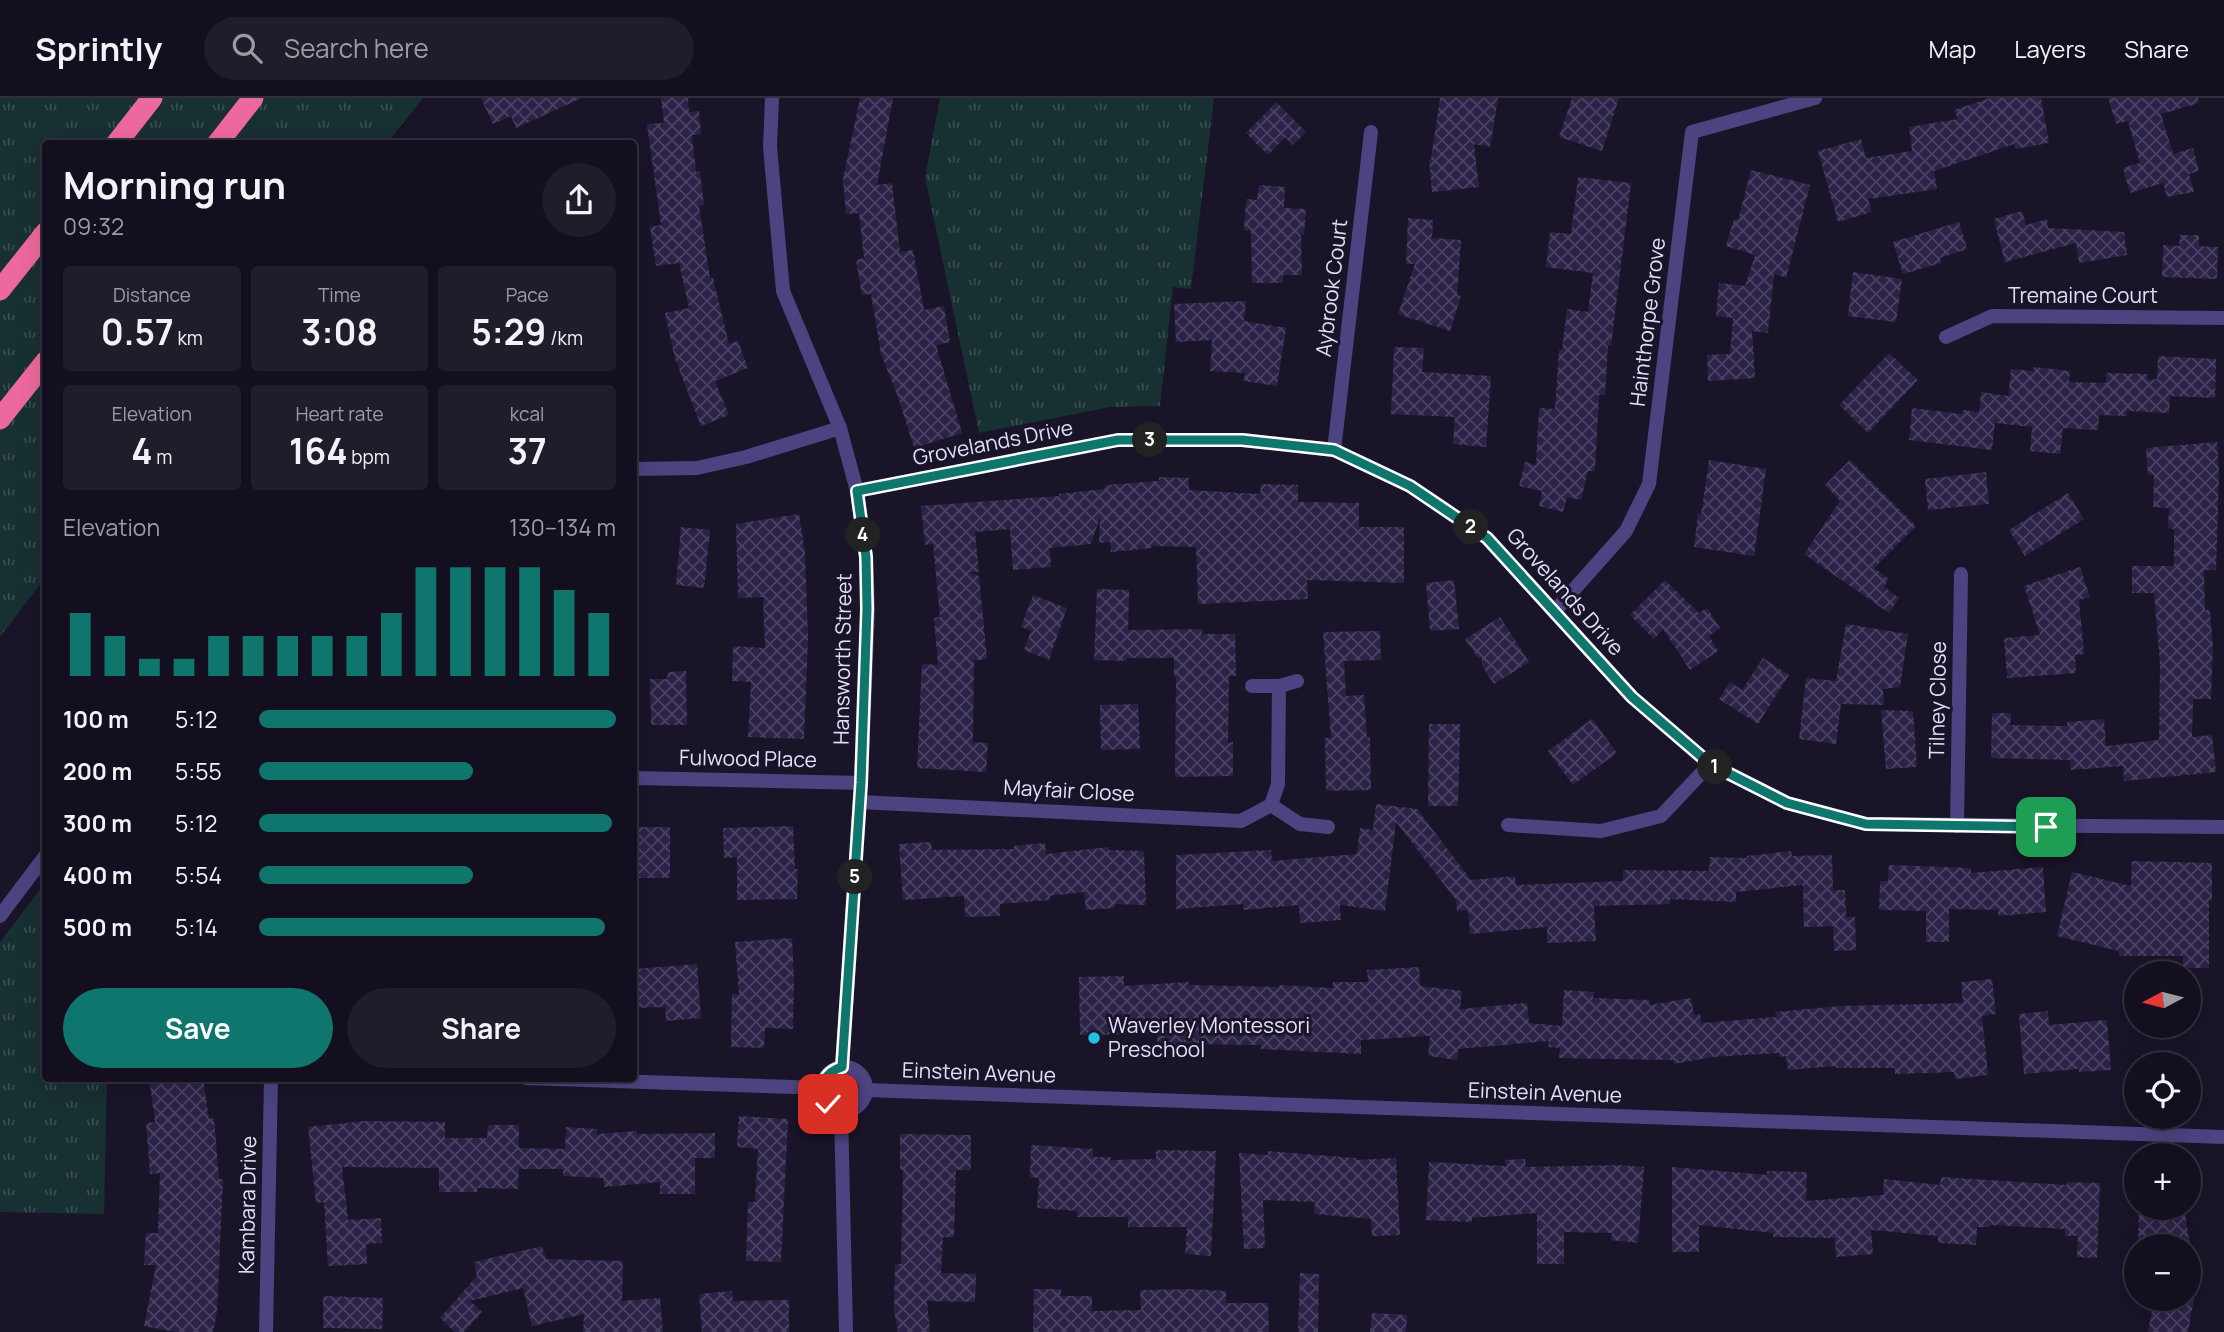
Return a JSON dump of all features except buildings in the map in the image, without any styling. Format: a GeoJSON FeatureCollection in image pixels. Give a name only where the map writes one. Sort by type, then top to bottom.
{"type":"FeatureCollection","features":[{"type":"Feature","properties":{"kind":"highway"},"geometry":{"type":"LineString","coordinates":[[119,140],[152,98]]}},
{"type":"Feature","properties":{"kind":"highway"},"geometry":{"type":"LineString","coordinates":[[221,140],[253,98]]}},
{"type":"Feature","properties":{"kind":"highway"},"geometry":{"type":"LineString","coordinates":[[0,290],[42,237]]}},
{"type":"Feature","properties":{"kind":"highway"},"geometry":{"type":"LineString","coordinates":[[0,419],[42,366]]}},
{"type":"Feature","properties":{"kind":"street","name":"Hansworth Street"},"geometry":{"type":"LineString","coordinates":[[772,98],[770,147],[782,291],[840,428],[857,491],[866,557],[867,609],[861,783],[842,1067]]}},
{"type":"Feature","properties":{"kind":"street","name":"Hainthorpe Grove"},"geometry":{"type":"LineString","coordinates":[[1554,612],[1626,531],[1649,484],[1692,131],[1815,98]]}},
{"type":"Feature","properties":{"kind":"street","name":"Aybrook Court"},"geometry":{"type":"LineString","coordinates":[[1334,450],[1371,132]]}},
{"type":"Feature","properties":{"kind":"street","name":"Tremaine Court"},"geometry":{"type":"LineString","coordinates":[[1946,337],[1992,316],[2224,318]]}},
{"type":"Feature","properties":{"kind":"street"},"geometry":{"type":"LineString","coordinates":[[637,469],[697,468],[746,457],[840,428]]}},
{"type":"Feature","properties":{"kind":"street","name":"Grovelands Drive"},"geometry":{"type":"LineString","coordinates":[[857,491],[1118,440],[1242,440],[1334,450],[1410,486],[1487,538],[1632,697],[1710,764],[1787,803],[1866,824],[2224,827]]}},
{"type":"Feature","properties":{"kind":"street","name":"Tilney Close"},"geometry":{"type":"LineString","coordinates":[[1956,826],[1961,574]]}},
{"type":"Feature","properties":{"kind":"street"},"geometry":{"type":"LineString","coordinates":[[1252,686],[1279,686],[1297,681]]}},
{"type":"Feature","properties":{"kind":"street"},"geometry":{"type":"LineString","coordinates":[[1279,686],[1278,784],[1271,805],[1300,824],[1328,827]]}},
{"type":"Feature","properties":{"kind":"street"},"geometry":{"type":"LineString","coordinates":[[1508,825],[1601,831],[1661,816],[1710,764]]}},
{"type":"Feature","properties":{"kind":"street","name":"Fulwood Place"},"geometry":{"type":"LineString","coordinates":[[637,778],[861,783]]}},
{"type":"Feature","properties":{"kind":"street","name":"Mayfair Close"},"geometry":{"type":"LineString","coordinates":[[860,802],[1241,821],[1271,805]]}},
{"type":"Feature","properties":{"kind":"street"},"geometry":{"type":"LineString","coordinates":[[0,916],[42,860]]}},
{"type":"Feature","properties":{"kind":"street"},"geometry":{"type":"LineString","coordinates":[[842,1067],[856,1071],[862,1077],[865,1090],[859,1104],[841,1110],[828,1104],[822,1088],[828,1074],[842,1067]]}},
{"type":"Feature","properties":{"kind":"street","name":"Kambara Drive"},"geometry":{"type":"LineString","coordinates":[[266,1332],[271,1082]]}},
{"type":"Feature","properties":{"kind":"street"},"geometry":{"type":"LineString","coordinates":[[637,1082],[822,1088]]}},
{"type":"Feature","properties":{"kind":"street","name":"Einstein Avenue"},"geometry":{"type":"LineString","coordinates":[[865,1090],[2224,1138]]}},
{"type":"Feature","properties":{"kind":"street"},"geometry":{"type":"LineString","coordinates":[[841,1110],[846,1332]]}},
{"type":"Feature","properties":{"kind":"green space"},"geometry":{"type":"Polygon","coordinates":[[[0,98],[423,98],[389,140],[42,140],[42,582],[0,637],[0,98]]]}},
{"type":"Feature","properties":{"kind":"green space"},"geometry":{"type":"Polygon","coordinates":[[[940,98],[1214,98],[1191,289],[1173,287],[1160,406],[1110,407],[979,433],[925,177],[940,98]]]}},
{"type":"Feature","properties":{"kind":"green space"},"geometry":{"type":"Polygon","coordinates":[[[42,887],[42,1082],[107,1082],[104,1214],[0,1212],[0,942],[42,887]]]}},
{"type":"Feature","properties":{"kind":"place","name":"Waverley Montessori Preschool"},"geometry":{"type":"Point","coordinates":[1094,1038]}},
{"type":"Feature","properties":{"kind":"route"},"geometry":{"type":"LineString","coordinates":[[828,1104],[822,1088],[824,1081],[833,1070],[842,1067],[861,783],[867,609],[866,557],[857,491],[1118,440],[1242,440],[1334,450],[1410,486],[1487,538],[1632,697],[1710,764],[1787,803],[1866,824],[2046,827]]}}]}
